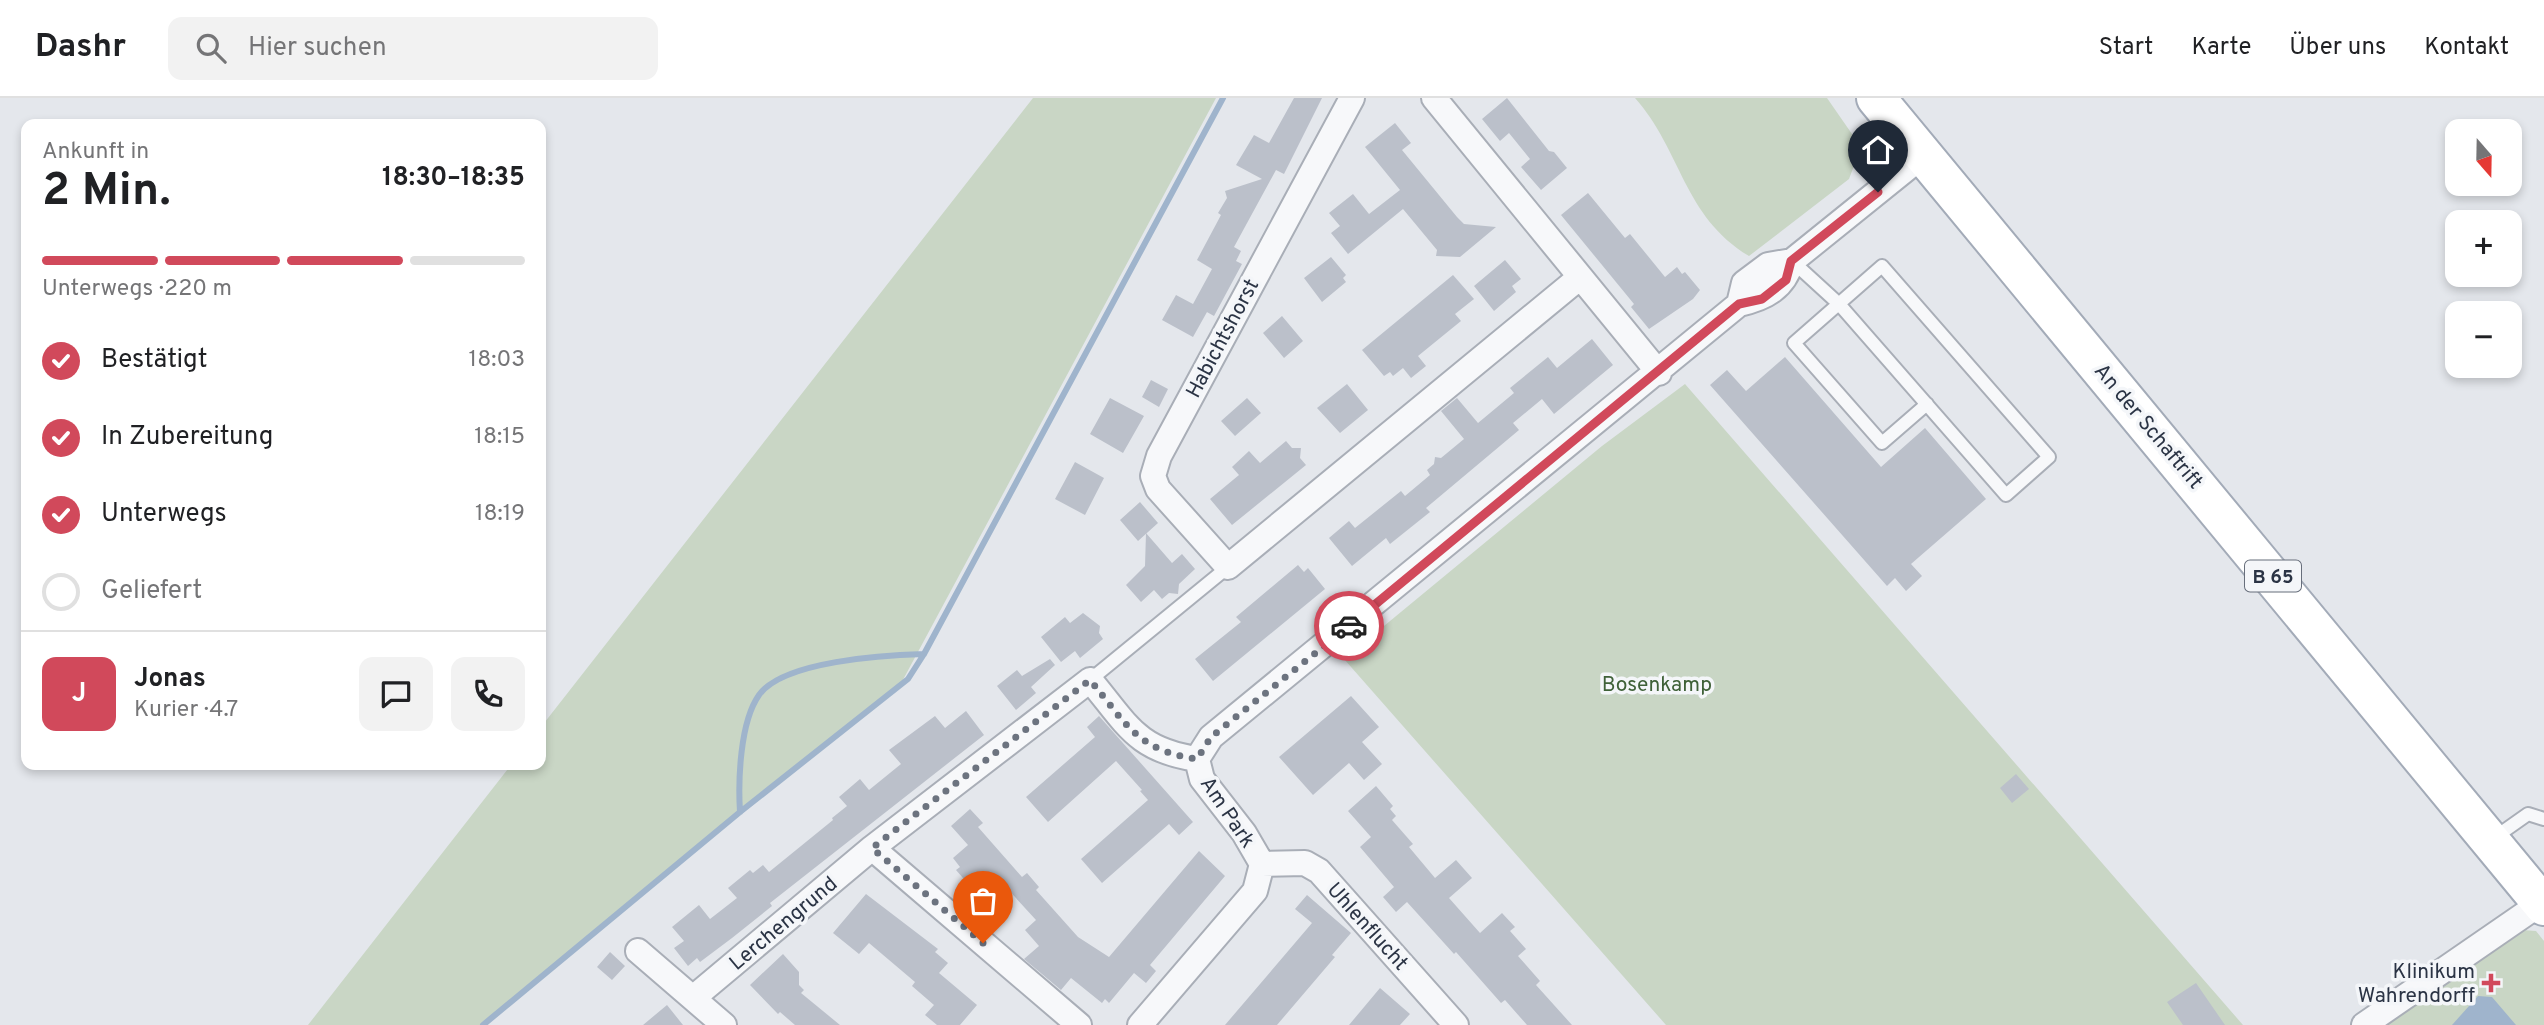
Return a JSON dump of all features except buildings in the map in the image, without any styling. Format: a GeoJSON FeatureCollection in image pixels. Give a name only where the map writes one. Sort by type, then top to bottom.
{"type":"FeatureCollection","features":[{"type":"Feature","properties":{"kind":"main road","name":"An der Schaftrift"},"geometry":{"type":"LineString","coordinates":[[1875,98],[1921,157],[2125,397],[2490,841]]}},
{"type":"Feature","properties":{"kind":"main road","name":"B 65"},"geometry":{"type":"LineString","coordinates":[[2490,841],[2543,904]]}},
{"type":"Feature","properties":{"kind":"street","name":"Habichtshorst"},"geometry":{"type":"LineString","coordinates":[[1228,567],[1158,489],[1153,476],[1159,456],[1352,98]]}},
{"type":"Feature","properties":{"kind":"street"},"geometry":{"type":"LineString","coordinates":[[1433,98],[1659,373]]}},
{"type":"Feature","properties":{"kind":"street","name":"Am Park"},"geometry":{"type":"LineString","coordinates":[[1140,1025],[1255,891],[1262,864],[1244,833],[1202,779],[1197,759],[1211,737],[1659,373],[1739,304],[1762,299],[1786,280],[1791,261],[1921,157]]}},
{"type":"Feature","properties":{"kind":"street"},"geometry":{"type":"LineString","coordinates":[[1228,567],[1579,278]]}},
{"type":"Feature","properties":{"kind":"street"},"geometry":{"type":"LineString","coordinates":[[1090,680],[1137,736],[1154,749],[1197,759]]}},
{"type":"Feature","properties":{"kind":"street","name":"Lerchengrund"},"geometry":{"type":"LineString","coordinates":[[693,998],[872,848],[1090,680]]}},
{"type":"Feature","properties":{"kind":"street"},"geometry":{"type":"LineString","coordinates":[[872,848],[1079,1025]]}},
{"type":"Feature","properties":{"kind":"street","name":"Uhlenflucht"},"geometry":{"type":"LineString","coordinates":[[1262,864],[1305,863],[1318,871],[1445,1021]]}},
{"type":"Feature","properties":{"kind":"street"},"geometry":{"type":"LineString","coordinates":[[2364,1025],[2543,904]]}},
{"type":"Feature","properties":{"kind":"street"},"geometry":{"type":"LineString","coordinates":[[638,951],[724,1025]]}},
{"type":"Feature","properties":{"kind":"lane"},"geometry":{"type":"LineString","coordinates":[[1791,261],[1839,304],[1927,404],[2006,495],[2049,457],[1882,266],[1839,304],[1794,343],[1882,443],[1927,404]]}},
{"type":"Feature","properties":{"kind":"lane"},"geometry":{"type":"LineString","coordinates":[[1090,680],[1228,567]]}},
{"type":"Feature","properties":{"kind":"lane"},"geometry":{"type":"LineString","coordinates":[[2490,841],[2528,814],[2544,819]]}},
{"type":"Feature","properties":{"kind":"green space"},"geometry":{"type":"Polygon","coordinates":[[[1033,98],[1216,98],[898,689],[596,930],[486,1025],[308,1025],[507,770],[546,770],[546,721],[1033,98]]]}},
{"type":"Feature","properties":{"kind":"green space"},"geometry":{"type":"Polygon","coordinates":[[[1635,98],[1827,98],[1861,147],[1849,179],[1749,256],[1727,240],[1710,222],[1696,202],[1651,118],[1635,98]]]}},
{"type":"Feature","properties":{"kind":"green space","name":"Bosenkamp"},"geometry":{"type":"Polygon","coordinates":[[[1685,384],[2243,1025],[1666,1025],[1344,659],[1602,446],[1685,384]]]}},
{"type":"Feature","properties":{"kind":"green space","name":"Klinikum Wahrendorff"},"geometry":{"type":"Polygon","coordinates":[[[2522,930],[2536,931],[2544,941],[2544,1025],[2378,1025],[2522,930]]]}},
{"type":"Feature","properties":{"kind":"water"},"geometry":{"type":"Polygon","coordinates":[[[2478,996],[2492,997],[2516,1025],[2452,1025],[2478,996]]]}},
{"type":"Feature","properties":{"kind":"waterway"},"geometry":{"type":"LineString","coordinates":[[483,1025],[740,812],[908,679],[924,654],[1223,98]]}},
{"type":"Feature","properties":{"kind":"waterway"},"geometry":{"type":"LineString","coordinates":[[740,812],[739,784],[744,735],[753,706],[759,695],[771,684],[789,674],[836,662],[924,654]]}},
{"type":"Feature","properties":{"kind":"way so far"},"geometry":{"type":"LineString","coordinates":[[983,943],[872,848],[1090,680],[1137,736],[1154,749],[1197,759],[1211,737],[1349,626]]}},
{"type":"Feature","properties":{"kind":"place","name":"Klinikum Wahrendorff"},"geometry":{"type":"Point","coordinates":[2491,983]}},
{"type":"Feature","properties":{"kind":"route"},"geometry":{"type":"LineString","coordinates":[[1349,626],[1659,373],[1739,304],[1762,299],[1786,280],[1791,261],[1878,192]]}}]}
